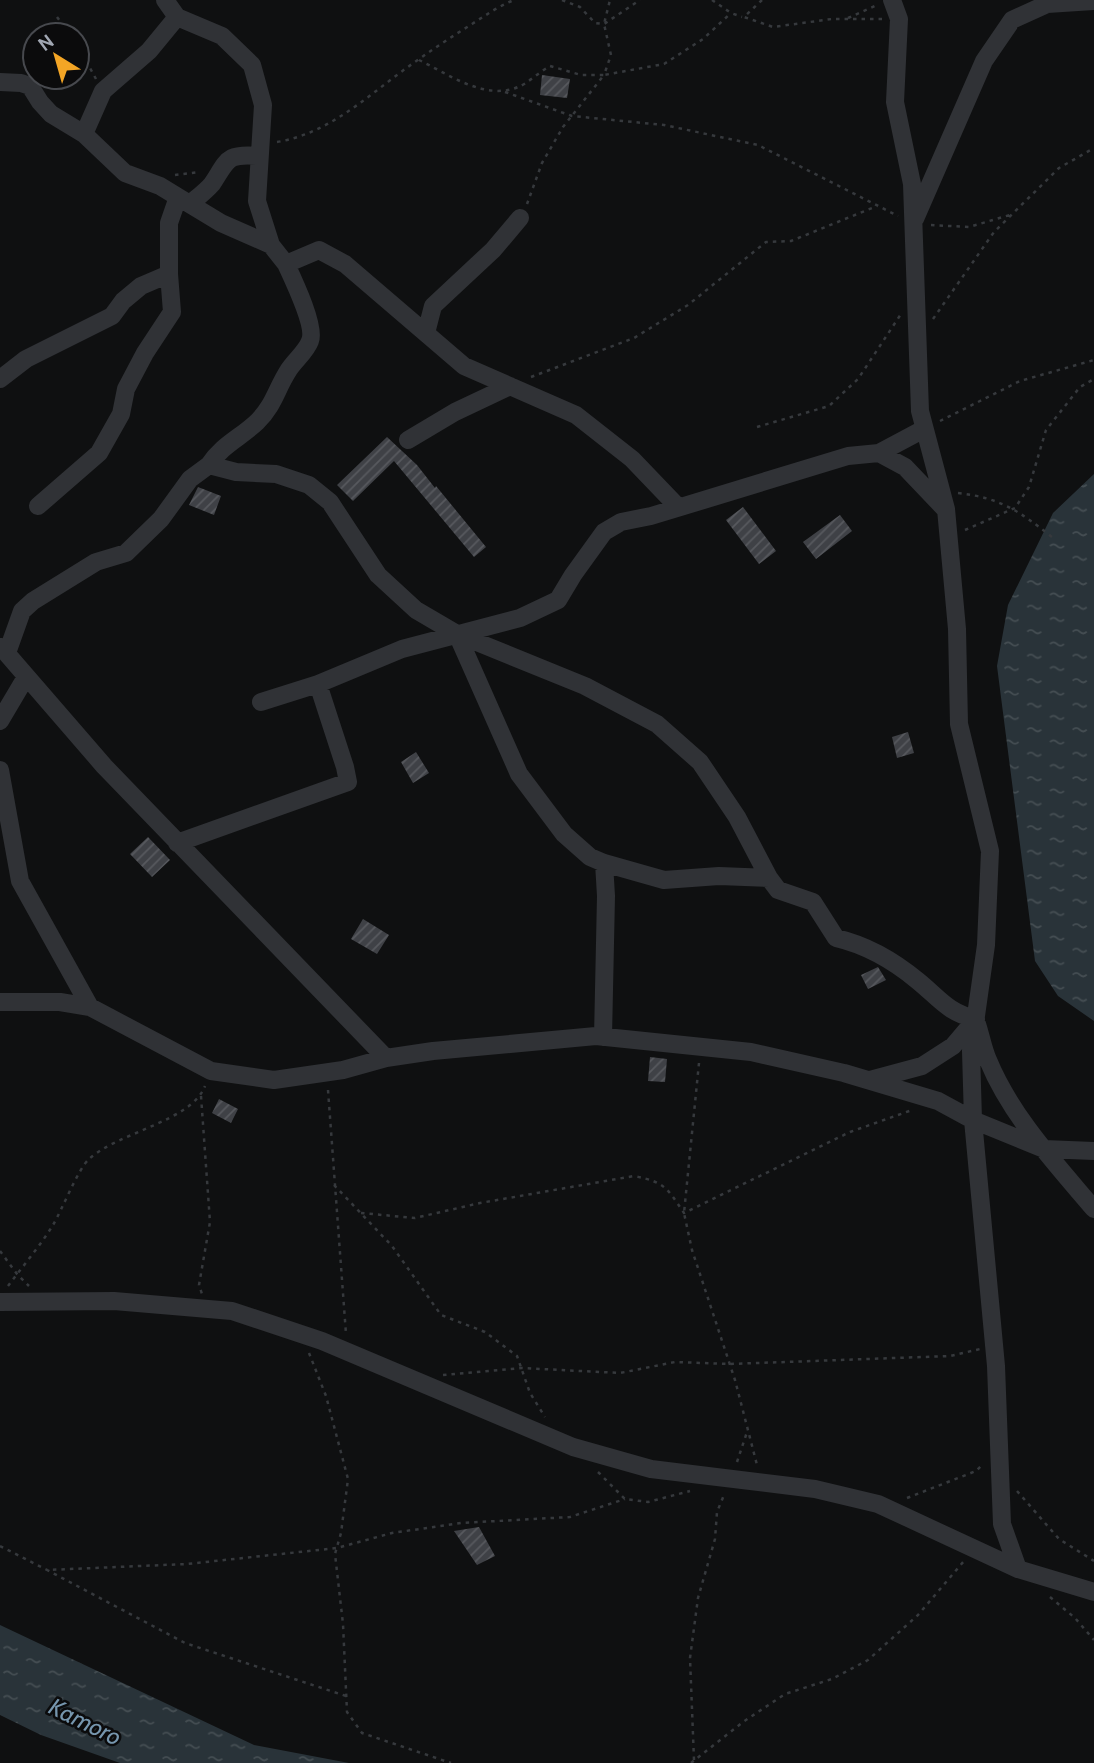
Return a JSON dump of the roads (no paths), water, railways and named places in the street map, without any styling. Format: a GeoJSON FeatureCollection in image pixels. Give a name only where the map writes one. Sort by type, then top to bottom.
{"type":"FeatureCollection","features":[{"type":"Feature","properties":{"kind":"street"},"geometry":{"type":"LineString","coordinates":[[0,623],[96,562],[126,552],[161,519],[190,479],[209,465],[219,449],[256,422],[273,405],[288,372],[309,343],[312,333],[294,281],[286,264],[271,245],[257,201],[263,105],[252,65],[222,36],[177,17],[165,0]]}},
{"type":"Feature","properties":{"kind":"street"},"geometry":{"type":"LineString","coordinates":[[889,0],[899,19],[895,102],[912,184],[920,411],[946,509],[957,629],[959,723],[990,851],[986,945],[971,1051],[973,1120],[994,1344],[1002,1524],[1018,1569]]}},
{"type":"Feature","properties":{"kind":"street"},"geometry":{"type":"LineString","coordinates":[[913,223],[984,61],[1012,20],[1047,4],[1094,1]]}},
{"type":"Feature","properties":{"kind":"street"},"geometry":{"type":"LineString","coordinates":[[84,134],[103,91],[149,51],[177,17]]}},
{"type":"Feature","properties":{"kind":"street"},"geometry":{"type":"LineString","coordinates":[[0,82],[30,86],[51,114],[84,134],[125,173],[160,186],[221,223],[271,245]]}},
{"type":"Feature","properties":{"kind":"street"},"geometry":{"type":"LineString","coordinates":[[38,506],[99,453],[121,414],[126,389],[145,353],[172,312],[169,223],[184,200],[210,186],[225,162],[260,150]]}},
{"type":"Feature","properties":{"kind":"street"},"geometry":{"type":"LineString","coordinates":[[426,332],[433,306],[454,283],[493,250],[520,218]]}},
{"type":"Feature","properties":{"kind":"street"},"geometry":{"type":"LineString","coordinates":[[286,264],[319,250],[345,264],[464,366],[576,415],[632,459],[678,508]]}},
{"type":"Feature","properties":{"kind":"street"},"geometry":{"type":"LineString","coordinates":[[0,379],[26,359],[112,316],[123,301],[141,286],[169,274]]}},
{"type":"Feature","properties":{"kind":"street"},"geometry":{"type":"LineString","coordinates":[[408,440],[455,412],[510,386]]}},
{"type":"Feature","properties":{"kind":"street"},"geometry":{"type":"LineString","coordinates":[[261,702],[318,684],[402,649],[520,618],[558,600],[604,532],[621,522],[678,508],[848,456],[879,453],[925,429]]}},
{"type":"Feature","properties":{"kind":"street"},"geometry":{"type":"LineString","coordinates":[[879,453],[905,467],[946,509]]}},
{"type":"Feature","properties":{"kind":"street"},"geometry":{"type":"LineString","coordinates":[[209,465],[236,472],[276,474],[309,485],[330,502],[377,575],[416,610],[457,634],[585,686],[657,724],[699,762],[737,817],[778,890],[813,902],[836,938],[852,942],[888,960],[919,982],[958,1016],[975,1019]]}},
{"type":"Feature","properties":{"kind":"street"},"geometry":{"type":"LineString","coordinates":[[22,611],[3,650],[104,766],[177,844],[386,1058]]}},
{"type":"Feature","properties":{"kind":"street"},"geometry":{"type":"LineString","coordinates":[[457,634],[519,774],[564,834],[590,857],[664,880],[719,876],[769,877]]}},
{"type":"Feature","properties":{"kind":"street"},"geometry":{"type":"LineString","coordinates":[[3,711],[26,677]]}},
{"type":"Feature","properties":{"kind":"street"},"geometry":{"type":"LineString","coordinates":[[177,844],[348,782],[318,684]]}},
{"type":"Feature","properties":{"kind":"street"},"geometry":{"type":"LineString","coordinates":[[0,770],[20,881],[90,1007]]}},
{"type":"Feature","properties":{"kind":"street"},"geometry":{"type":"LineString","coordinates":[[603,1037],[606,896],[604,863]]}},
{"type":"Feature","properties":{"kind":"street"},"geometry":{"type":"LineString","coordinates":[[0,1002],[60,1002],[90,1007],[211,1071],[274,1080],[433,1051],[603,1037],[751,1052],[870,1080],[939,1101],[973,1120],[1044,1149],[1094,1151]]}},
{"type":"Feature","properties":{"kind":"street"},"geometry":{"type":"LineString","coordinates":[[870,1080],[922,1066],[953,1046],[975,1019]]}},
{"type":"Feature","properties":{"kind":"street"},"geometry":{"type":"LineString","coordinates":[[975,1019],[988,1061],[1011,1103],[1044,1149],[1094,1209]]}},
{"type":"Feature","properties":{"kind":"street"},"geometry":{"type":"LineString","coordinates":[[4,1294],[44,1300],[114,1301],[232,1311],[348,1351],[573,1447],[651,1469],[816,1489],[884,1507],[1018,1569],[1094,1592]]}},
{"type":"Feature","properties":{"kind":"water"},"geometry":{"type":"Polygon","coordinates":[[[1094,474],[1094,1021],[1058,996],[1035,961],[997,666],[1008,605],[1053,513],[1094,474]]]}},
{"type":"Feature","properties":{"kind":"water","name":"Kamoro"},"geometry":{"type":"Polygon","coordinates":[[[0,1625],[254,1745],[349,1763],[120,1763],[41,1735],[0,1715],[0,1625]]]}}]}
